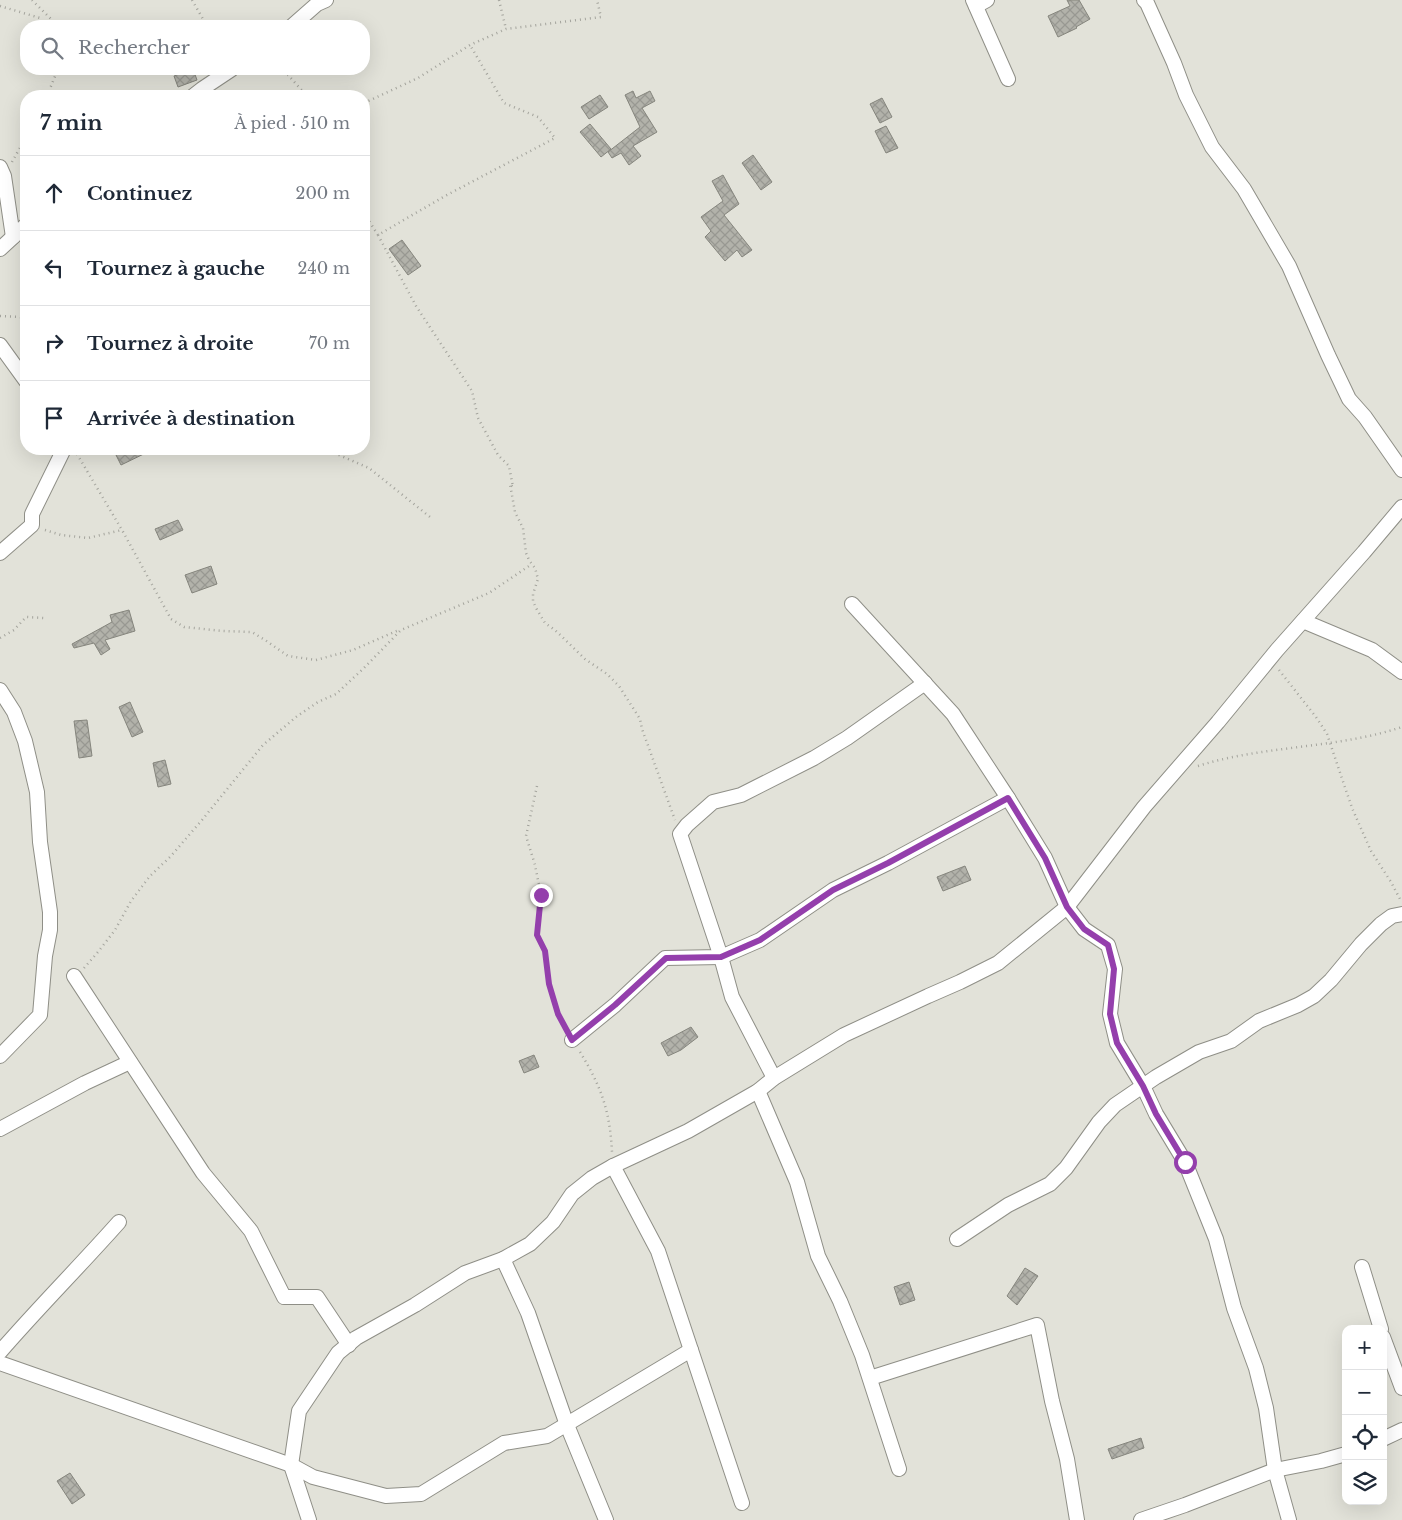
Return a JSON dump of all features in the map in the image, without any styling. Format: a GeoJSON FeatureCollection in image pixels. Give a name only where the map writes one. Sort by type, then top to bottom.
{"type":"FeatureCollection","features":[{"type":"Feature","properties":{"kind":"street"},"geometry":{"type":"LineString","coordinates":[[299,20],[317,4],[326,0]]}},
{"type":"Feature","properties":{"kind":"street"},"geometry":{"type":"LineString","coordinates":[[1144,0],[1174,63],[1186,95],[1212,147],[1244,189],[1289,266],[1349,399],[1366,416],[1402,470]]}},
{"type":"Feature","properties":{"kind":"street"},"geometry":{"type":"LineString","coordinates":[[979,2],[1008,79]]}},
{"type":"Feature","properties":{"kind":"street"},"geometry":{"type":"LineString","coordinates":[[201,90],[223,75]]}},
{"type":"Feature","properties":{"kind":"street"},"geometry":{"type":"LineString","coordinates":[[2,171],[13,237]]}},
{"type":"Feature","properties":{"kind":"street"},"geometry":{"type":"LineString","coordinates":[[0,249],[20,231]]}},
{"type":"Feature","properties":{"kind":"street"},"geometry":{"type":"LineString","coordinates":[[0,344],[20,372]]}},
{"type":"Feature","properties":{"kind":"street"},"geometry":{"type":"LineString","coordinates":[[0,552],[32,525],[32,514],[61,455]]}},
{"type":"Feature","properties":{"kind":"street"},"geometry":{"type":"LineString","coordinates":[[309,1520],[291,1465],[299,1411],[338,1353],[356,1338],[415,1305],[465,1273],[503,1259],[530,1244],[553,1222],[572,1194],[592,1178],[613,1166],[688,1131],[758,1091],[774,1078],[844,1035],[998,963],[1067,907],[1144,807],[1303,620],[1402,508]]}},
{"type":"Feature","properties":{"kind":"street"},"geometry":{"type":"LineString","coordinates":[[852,604],[953,714],[1045,858],[1067,907],[1084,929],[1108,945],[1114,969],[1110,1014],[1117,1043],[1185,1162],[1216,1239],[1234,1308],[1256,1368],[1266,1408],[1275,1470],[1289,1520]]}},
{"type":"Feature","properties":{"kind":"street"},"geometry":{"type":"LineString","coordinates":[[1303,620],[1372,650],[1402,672]]}},
{"type":"Feature","properties":{"kind":"street"},"geometry":{"type":"LineString","coordinates":[[774,1078],[732,997],[721,957],[680,834],[687,825],[714,802],[741,795],[814,758],[847,738],[925,682]]}},
{"type":"Feature","properties":{"kind":"street"},"geometry":{"type":"LineString","coordinates":[[0,1056],[40,1015],[43,991],[42,980],[50,930],[50,912],[40,842],[37,792],[25,741],[14,712],[1,695]]}},
{"type":"Feature","properties":{"kind":"street"},"geometry":{"type":"LineString","coordinates":[[572,1040],[615,1005],[666,958],[721,957],[760,940],[833,890],[888,863],[1008,798]]}},
{"type":"Feature","properties":{"kind":"street"},"geometry":{"type":"LineString","coordinates":[[957,1238],[1008,1205],[1050,1184],[1066,1168],[1099,1122],[1115,1105],[1199,1052],[1232,1041],[1260,1021],[1314,996],[1331,980],[1361,944],[1381,924],[1392,916],[1402,914]]}},
{"type":"Feature","properties":{"kind":"street"},"geometry":{"type":"LineString","coordinates":[[74,976],[203,1173],[250,1231],[284,1297],[317,1297],[348,1344]]}},
{"type":"Feature","properties":{"kind":"street"},"geometry":{"type":"LineString","coordinates":[[0,1130],[85,1083],[130,1062]]}},
{"type":"Feature","properties":{"kind":"street"},"geometry":{"type":"LineString","coordinates":[[758,1091],[797,1182],[818,1256],[840,1301],[870,1378],[899,1470]]}},
{"type":"Feature","properties":{"kind":"street"},"geometry":{"type":"LineString","coordinates":[[613,1166],[658,1251],[742,1503]]}},
{"type":"Feature","properties":{"kind":"street"},"geometry":{"type":"LineString","coordinates":[[0,1352],[37,1309],[119,1222]]}},
{"type":"Feature","properties":{"kind":"street"},"geometry":{"type":"LineString","coordinates":[[503,1259],[528,1313],[567,1425],[606,1520]]}},
{"type":"Feature","properties":{"kind":"street"},"geometry":{"type":"LineString","coordinates":[[1362,1267],[1379,1325]]}},
{"type":"Feature","properties":{"kind":"street"},"geometry":{"type":"LineString","coordinates":[[870,1378],[1037,1325],[1052,1401],[1067,1459],[1076,1520]]}},
{"type":"Feature","properties":{"kind":"street"},"geometry":{"type":"LineString","coordinates":[[1387,1348],[1402,1388]]}},
{"type":"Feature","properties":{"kind":"street"},"geometry":{"type":"LineString","coordinates":[[0,1363],[291,1465],[313,1478],[386,1496],[421,1494],[504,1443],[547,1436],[690,1350]]}},
{"type":"Feature","properties":{"kind":"street"},"geometry":{"type":"LineString","coordinates":[[1387,1437],[1402,1430]]}},
{"type":"Feature","properties":{"kind":"street"},"geometry":{"type":"LineString","coordinates":[[1141,1520],[1275,1470],[1342,1455]]}},
{"type":"Feature","properties":{"kind":"path"},"geometry":{"type":"LineString","coordinates":[[32,0],[51,20]]}},
{"type":"Feature","properties":{"kind":"path"},"geometry":{"type":"LineString","coordinates":[[192,0],[204,20]]}},
{"type":"Feature","properties":{"kind":"path"},"geometry":{"type":"LineString","coordinates":[[498,0],[506,29]]}},
{"type":"Feature","properties":{"kind":"path"},"geometry":{"type":"LineString","coordinates":[[370,100],[418,78],[470,45],[506,29],[601,18],[596,0]]}},
{"type":"Feature","properties":{"kind":"path"},"geometry":{"type":"LineString","coordinates":[[0,6],[41,20]]}},
{"type":"Feature","properties":{"kind":"path"},"geometry":{"type":"LineString","coordinates":[[378,235],[555,138],[538,117],[504,103],[470,45]]}},
{"type":"Feature","properties":{"kind":"path"},"geometry":{"type":"LineString","coordinates":[[49,90],[56,75]]}},
{"type":"Feature","properties":{"kind":"path"},"geometry":{"type":"LineString","coordinates":[[288,75],[302,90]]}},
{"type":"Feature","properties":{"kind":"path"},"geometry":{"type":"LineString","coordinates":[[2,171],[20,146]]}},
{"type":"Feature","properties":{"kind":"path"},"geometry":{"type":"LineString","coordinates":[[370,222],[416,306],[472,391],[478,418],[498,455],[509,466],[513,488],[510,484],[511,493],[515,512],[523,528],[526,553],[535,568],[538,579],[532,594],[533,600],[545,624],[620,686],[640,719],[680,834]]}},
{"type":"Feature","properties":{"kind":"path"},"geometry":{"type":"LineString","coordinates":[[0,316],[20,317]]}},
{"type":"Feature","properties":{"kind":"path"},"geometry":{"type":"LineString","coordinates":[[78,455],[171,619],[184,627],[252,632],[288,656],[316,660],[353,650],[489,593],[532,564]]}},
{"type":"Feature","properties":{"kind":"path"},"geometry":{"type":"LineString","coordinates":[[339,455],[369,468],[430,517]]}},
{"type":"Feature","properties":{"kind":"path"},"geometry":{"type":"LineString","coordinates":[[32,525],[61,535],[88,538],[122,530]]}},
{"type":"Feature","properties":{"kind":"path"},"geometry":{"type":"LineString","coordinates":[[0,638],[14,630],[26,617],[44,618]]}},
{"type":"Feature","properties":{"kind":"path"},"geometry":{"type":"LineString","coordinates":[[74,976],[110,937],[131,901],[150,876],[171,856],[263,745],[296,717],[318,702],[336,694],[401,630]]}},
{"type":"Feature","properties":{"kind":"path"},"geometry":{"type":"LineString","coordinates":[[1270,659],[1316,717],[1327,734],[1352,808],[1371,850],[1402,903]]}},
{"type":"Feature","properties":{"kind":"path"},"geometry":{"type":"LineString","coordinates":[[1173,774],[1217,760],[1372,736],[1402,727]]}},
{"type":"Feature","properties":{"kind":"path"},"geometry":{"type":"LineString","coordinates":[[537,786],[526,836],[535,865],[541,895],[537,935],[545,951],[549,984],[558,1014],[603,1096],[610,1120],[613,1166]]}},
{"type":"Feature","properties":{"kind":"building"},"geometry":{"type":"Polygon","coordinates":[[[1067,0],[1079,0],[1090,19],[1058,37],[1048,16],[1070,6],[1067,0]]]}},
{"type":"Feature","properties":{"kind":"building"},"geometry":{"type":"Polygon","coordinates":[[[195,75],[197,80],[178,87],[174,76],[195,75]]]}},
{"type":"Feature","properties":{"kind":"building"},"geometry":{"type":"Polygon","coordinates":[[[633,91],[636,98],[650,91],[655,101],[642,108],[657,132],[633,146],[641,156],[629,165],[621,153],[612,158],[608,152],[640,127],[625,95],[633,91]]]}},
{"type":"Feature","properties":{"kind":"building"},"geometry":{"type":"Polygon","coordinates":[[[600,95],[608,107],[589,119],[581,107],[600,95]]]}},
{"type":"Feature","properties":{"kind":"building"},"geometry":{"type":"Polygon","coordinates":[[[882,98],[892,117],[880,123],[870,104],[882,98]]]}},
{"type":"Feature","properties":{"kind":"building"},"geometry":{"type":"Polygon","coordinates":[[[590,124],[611,149],[601,157],[580,132],[590,124]]]}},
{"type":"Feature","properties":{"kind":"building"},"geometry":{"type":"Polygon","coordinates":[[[886,126],[898,148],[886,153],[875,131],[886,126]]]}},
{"type":"Feature","properties":{"kind":"building"},"geometry":{"type":"Polygon","coordinates":[[[753,155],[772,182],[761,190],[742,163],[753,155]]]}},
{"type":"Feature","properties":{"kind":"building"},"geometry":{"type":"Polygon","coordinates":[[[723,175],[739,204],[724,215],[752,250],[742,257],[737,250],[725,261],[705,237],[711,231],[701,217],[723,201],[712,181],[723,175]]]}},
{"type":"Feature","properties":{"kind":"building"},"geometry":{"type":"Polygon","coordinates":[[[402,240],[421,266],[408,275],[389,249],[402,240]]]}},
{"type":"Feature","properties":{"kind":"building"},"geometry":{"type":"Polygon","coordinates":[[[116,455],[142,455],[121,465],[116,455]]]}},
{"type":"Feature","properties":{"kind":"building"},"geometry":{"type":"Polygon","coordinates":[[[178,520],[183,530],[160,540],[155,529],[178,520]]]}},
{"type":"Feature","properties":{"kind":"building"},"geometry":{"type":"Polygon","coordinates":[[[211,566],[217,584],[192,593],[185,575],[211,566]]]}},
{"type":"Feature","properties":{"kind":"building"},"geometry":{"type":"Polygon","coordinates":[[[129,610],[135,631],[105,640],[110,649],[101,655],[94,643],[74,648],[72,644],[112,622],[110,615],[129,610]]]}},
{"type":"Feature","properties":{"kind":"building"},"geometry":{"type":"Polygon","coordinates":[[[130,702],[143,732],[132,737],[119,707],[130,702]]]}},
{"type":"Feature","properties":{"kind":"building"},"geometry":{"type":"Polygon","coordinates":[[[87,720],[92,756],[79,758],[74,721],[87,720]]]}},
{"type":"Feature","properties":{"kind":"building"},"geometry":{"type":"Polygon","coordinates":[[[165,760],[171,784],[158,787],[153,763],[165,760]]]}},
{"type":"Feature","properties":{"kind":"building"},"geometry":{"type":"Polygon","coordinates":[[[965,866],[971,880],[943,891],[937,877],[965,866]]]}},
{"type":"Feature","properties":{"kind":"building"},"geometry":{"type":"Polygon","coordinates":[[[691,1027],[698,1037],[681,1050],[668,1056],[661,1043],[691,1027]]]}},
{"type":"Feature","properties":{"kind":"building"},"geometry":{"type":"Polygon","coordinates":[[[534,1055],[539,1067],[524,1073],[519,1061],[534,1055]]]}},
{"type":"Feature","properties":{"kind":"building"},"geometry":{"type":"Polygon","coordinates":[[[1025,1268],[1038,1276],[1017,1305],[1007,1296],[1025,1268]]]}},
{"type":"Feature","properties":{"kind":"building"},"geometry":{"type":"Polygon","coordinates":[[[909,1282],[915,1300],[900,1305],[894,1287],[909,1282]]]}},
{"type":"Feature","properties":{"kind":"building"},"geometry":{"type":"Polygon","coordinates":[[[1141,1438],[1144,1448],[1112,1459],[1108,1449],[1141,1438]]]}},
{"type":"Feature","properties":{"kind":"building"},"geometry":{"type":"Polygon","coordinates":[[[70,1473],[85,1495],[72,1504],[57,1481],[70,1473]]]}},
{"type":"Feature","properties":{"kind":"route"},"geometry":{"type":"LineString","coordinates":[[541,895],[537,935],[545,951],[549,984],[558,1014],[572,1040],[615,1005],[666,958],[721,957],[760,940],[833,890],[888,863],[1008,798],[1045,858],[1067,907],[1084,929],[1108,945],[1114,969],[1110,1014],[1117,1043],[1185,1162]]}}]}
